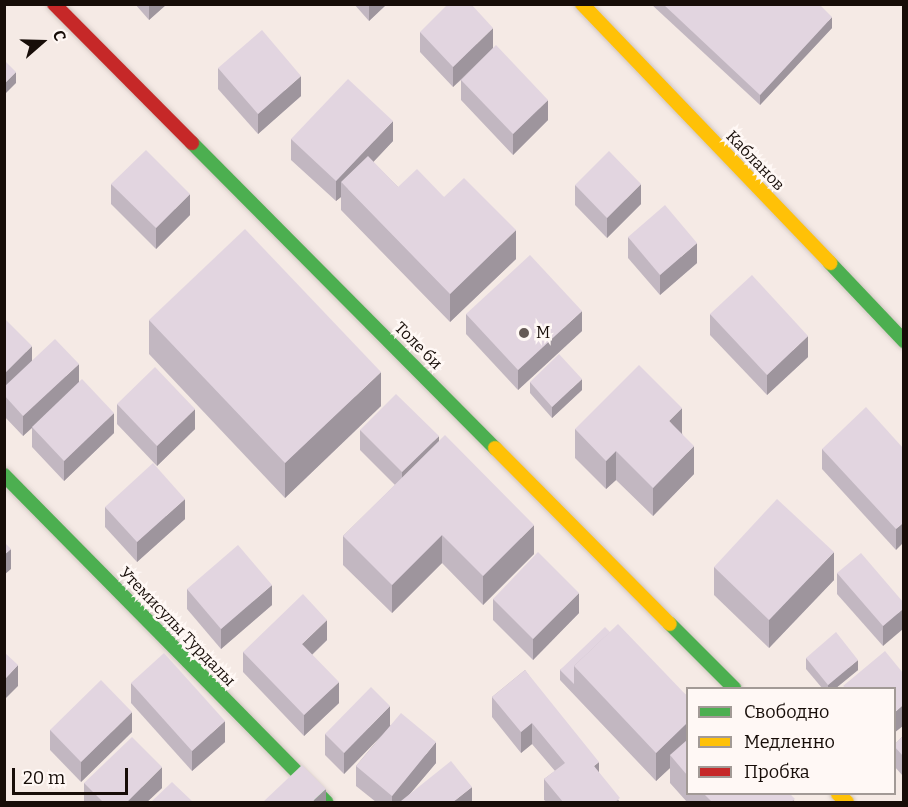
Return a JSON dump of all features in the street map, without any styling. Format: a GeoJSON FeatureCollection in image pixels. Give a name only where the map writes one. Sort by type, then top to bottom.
{"type":"FeatureCollection","features":[{"type":"Feature","properties":{"kind":"main road","name":"Толе би"},"geometry":{"type":"LineString","coordinates":[[54,4],[733,687]]}},
{"type":"Feature","properties":{"kind":"main road","name":"Толе би"},"geometry":{"type":"LineString","coordinates":[[68,4],[78,26]]}},
{"type":"Feature","properties":{"kind":"main road","name":"Кабланов"},"geometry":{"type":"LineString","coordinates":[[582,4],[903,341]]}},
{"type":"Feature","properties":{"kind":"main road","name":"Утемисулы Турдалы"},"geometry":{"type":"LineString","coordinates":[[4,475],[326,802]]}},
{"type":"Feature","properties":{"kind":"building"},"geometry":{"type":"Polygon","coordinates":[[[448,4],[471,4],[493,28],[453,67],[420,32],[448,4]]]}},
{"type":"Feature","properties":{"kind":"building"},"geometry":{"type":"Polygon","coordinates":[[[663,4],[819,4],[832,17],[760,95],[663,4]]]}},
{"type":"Feature","properties":{"kind":"building"},"geometry":{"type":"Polygon","coordinates":[[[262,30],[301,76],[258,114],[218,68],[262,30]]]}},
{"type":"Feature","properties":{"kind":"building"},"geometry":{"type":"Polygon","coordinates":[[[496,45],[548,100],[513,134],[461,80],[496,45]]]}},
{"type":"Feature","properties":{"kind":"building"},"geometry":{"type":"Polygon","coordinates":[[[4,60],[16,72],[4,84],[4,60]]]}},
{"type":"Feature","properties":{"kind":"building"},"geometry":{"type":"Polygon","coordinates":[[[348,79],[393,121],[336,181],[291,139],[348,79]]]}},
{"type":"Feature","properties":{"kind":"building"},"geometry":{"type":"Polygon","coordinates":[[[146,150],[190,194],[156,228],[111,184],[146,150]]]}},
{"type":"Feature","properties":{"kind":"building"},"geometry":{"type":"Polygon","coordinates":[[[609,151],[641,184],[607,218],[575,185],[609,151]]]}},
{"type":"Feature","properties":{"kind":"building"},"geometry":{"type":"Polygon","coordinates":[[[368,156],[398,187],[417,169],[444,197],[464,178],[516,230],[450,294],[341,182],[368,156]]]}},
{"type":"Feature","properties":{"kind":"building"},"geometry":{"type":"Polygon","coordinates":[[[665,205],[697,243],[660,275],[628,237],[665,205]]]}},
{"type":"Feature","properties":{"kind":"building"},"geometry":{"type":"Polygon","coordinates":[[[245,229],[381,372],[285,463],[149,320],[245,229]]]}},
{"type":"Feature","properties":{"kind":"building","name":"M"},"geometry":{"type":"Polygon","coordinates":[[[530,255],[582,311],[518,370],[466,314],[530,255]]]}},
{"type":"Feature","properties":{"kind":"building"},"geometry":{"type":"Polygon","coordinates":[[[752,275],[808,336],[767,375],[710,314],[752,275]]]}},
{"type":"Feature","properties":{"kind":"building"},"geometry":{"type":"Polygon","coordinates":[[[4,318],[32,346],[4,374],[4,318]]]}},
{"type":"Feature","properties":{"kind":"building"},"geometry":{"type":"Polygon","coordinates":[[[55,339],[79,364],[23,416],[4,395],[4,387],[55,339]]]}},
{"type":"Feature","properties":{"kind":"building"},"geometry":{"type":"Polygon","coordinates":[[[559,354],[582,379],[552,407],[530,382],[559,354]]]}},
{"type":"Feature","properties":{"kind":"building"},"geometry":{"type":"Polygon","coordinates":[[[639,365],[682,408],[669,421],[694,446],[653,488],[616,451],[606,461],[575,429],[639,365]]]}},
{"type":"Feature","properties":{"kind":"building"},"geometry":{"type":"Polygon","coordinates":[[[155,367],[195,409],[157,446],[117,404],[155,367]]]}},
{"type":"Feature","properties":{"kind":"building"},"geometry":{"type":"Polygon","coordinates":[[[82,379],[114,413],[64,461],[32,427],[82,379]]]}},
{"type":"Feature","properties":{"kind":"building"},"geometry":{"type":"Polygon","coordinates":[[[396,394],[439,436],[402,472],[360,430],[396,394]]]}},
{"type":"Feature","properties":{"kind":"building"},"geometry":{"type":"Polygon","coordinates":[[[866,407],[903,448],[903,523],[896,529],[822,449],[866,407]]]}},
{"type":"Feature","properties":{"kind":"building"},"geometry":{"type":"Polygon","coordinates":[[[445,435],[534,525],[483,576],[442,535],[392,585],[343,536],[445,435]]]}},
{"type":"Feature","properties":{"kind":"building"},"geometry":{"type":"Polygon","coordinates":[[[153,463],[185,499],[137,542],[105,507],[153,463]]]}},
{"type":"Feature","properties":{"kind":"building"},"geometry":{"type":"Polygon","coordinates":[[[777,499],[834,552],[769,620],[714,567],[777,499]]]}},
{"type":"Feature","properties":{"kind":"building"},"geometry":{"type":"Polygon","coordinates":[[[4,542],[11,549],[4,555],[4,542]]]}},
{"type":"Feature","properties":{"kind":"building"},"geometry":{"type":"Polygon","coordinates":[[[238,545],[272,585],[221,629],[187,589],[238,545]]]}},
{"type":"Feature","properties":{"kind":"building"},"geometry":{"type":"Polygon","coordinates":[[[538,552],[579,593],[533,639],[493,599],[538,552]]]}},
{"type":"Feature","properties":{"kind":"building"},"geometry":{"type":"Polygon","coordinates":[[[861,553],[903,602],[903,609],[883,626],[837,573],[861,553]]]}},
{"type":"Feature","properties":{"kind":"building"},"geometry":{"type":"Polygon","coordinates":[[[303,594],[327,620],[302,644],[339,682],[304,715],[243,652],[303,594]]]}},
{"type":"Feature","properties":{"kind":"building"},"geometry":{"type":"Polygon","coordinates":[[[618,624],[686,695],[686,724],[656,753],[574,666],[618,624]]]}},
{"type":"Feature","properties":{"kind":"building"},"geometry":{"type":"Polygon","coordinates":[[[605,627],[610,632],[574,666],[574,684],[560,670],[605,627]]]}},
{"type":"Feature","properties":{"kind":"building"},"geometry":{"type":"Polygon","coordinates":[[[836,632],[858,660],[828,685],[806,658],[836,632]]]}},
{"type":"Feature","properties":{"kind":"building"},"geometry":{"type":"Polygon","coordinates":[[[885,651],[903,673],[903,705],[896,711],[896,687],[843,686],[885,651]]]}},
{"type":"Feature","properties":{"kind":"building"},"geometry":{"type":"Polygon","coordinates":[[[4,652],[18,665],[4,680],[4,652]]]}},
{"type":"Feature","properties":{"kind":"building"},"geometry":{"type":"Polygon","coordinates":[[[164,653],[225,721],[192,751],[131,683],[164,653]]]}},
{"type":"Feature","properties":{"kind":"building"},"geometry":{"type":"Polygon","coordinates":[[[525,670],[599,762],[594,766],[620,798],[615,802],[563,802],[544,779],[565,763],[532,723],[521,732],[492,697],[525,670]]]}},
{"type":"Feature","properties":{"kind":"building"},"geometry":{"type":"Polygon","coordinates":[[[101,680],[132,712],[81,762],[50,730],[101,680]]]}},
{"type":"Feature","properties":{"kind":"building"},"geometry":{"type":"Polygon","coordinates":[[[371,687],[390,706],[344,753],[325,734],[371,687]]]}},
{"type":"Feature","properties":{"kind":"building"},"geometry":{"type":"Polygon","coordinates":[[[401,713],[436,742],[392,796],[356,766],[401,713]]]}},
{"type":"Feature","properties":{"kind":"building"},"geometry":{"type":"Polygon","coordinates":[[[903,736],[903,756],[896,748],[896,743],[903,736]]]}},
{"type":"Feature","properties":{"kind":"building"},"geometry":{"type":"Polygon","coordinates":[[[132,737],[162,767],[127,802],[103,802],[84,783],[132,737]]]}},
{"type":"Feature","properties":{"kind":"building"},"geometry":{"type":"Polygon","coordinates":[[[686,741],[686,774],[670,755],[686,741]]]}},
{"type":"Feature","properties":{"kind":"building"},"geometry":{"type":"Polygon","coordinates":[[[451,761],[472,787],[453,802],[401,801],[451,761]]]}},
{"type":"Feature","properties":{"kind":"building"},"geometry":{"type":"Polygon","coordinates":[[[302,765],[326,789],[312,802],[263,802],[302,765]]]}},
{"type":"Feature","properties":{"kind":"building"},"geometry":{"type":"Polygon","coordinates":[[[172,782],[193,802],[151,802],[172,782]]]}},
{"type":"Feature","properties":{"kind":"building"},"geometry":{"type":"Polygon","coordinates":[[[705,795],[791,795],[795,799],[791,802],[712,802],[705,795]]]}},
{"type":"Feature","properties":{"kind":"traffic: fast"},"geometry":{"type":"LineString","coordinates":[[192,143],[495,448]]}},
{"type":"Feature","properties":{"kind":"traffic: fast"},"geometry":{"type":"LineString","coordinates":[[830,263],[904,341]]}},
{"type":"Feature","properties":{"kind":"traffic: fast"},"geometry":{"type":"LineString","coordinates":[[4,475],[326,802]]}},
{"type":"Feature","properties":{"kind":"traffic: fast"},"geometry":{"type":"LineString","coordinates":[[670,624],[733,687]]}},
{"type":"Feature","properties":{"kind":"traffic: slow"},"geometry":{"type":"LineString","coordinates":[[582,4],[830,263]]}},
{"type":"Feature","properties":{"kind":"traffic: slow"},"geometry":{"type":"LineString","coordinates":[[495,448],[670,624]]}},
{"type":"Feature","properties":{"kind":"traffic: slow"},"geometry":{"type":"LineString","coordinates":[[839,795],[847,802]]}},
{"type":"Feature","properties":{"kind":"traffic: jam"},"geometry":{"type":"LineString","coordinates":[[54,4],[192,143]]}},
{"type":"Feature","properties":{"kind":"place","name":"M"},"geometry":{"type":"Point","coordinates":[524,333]}}]}
